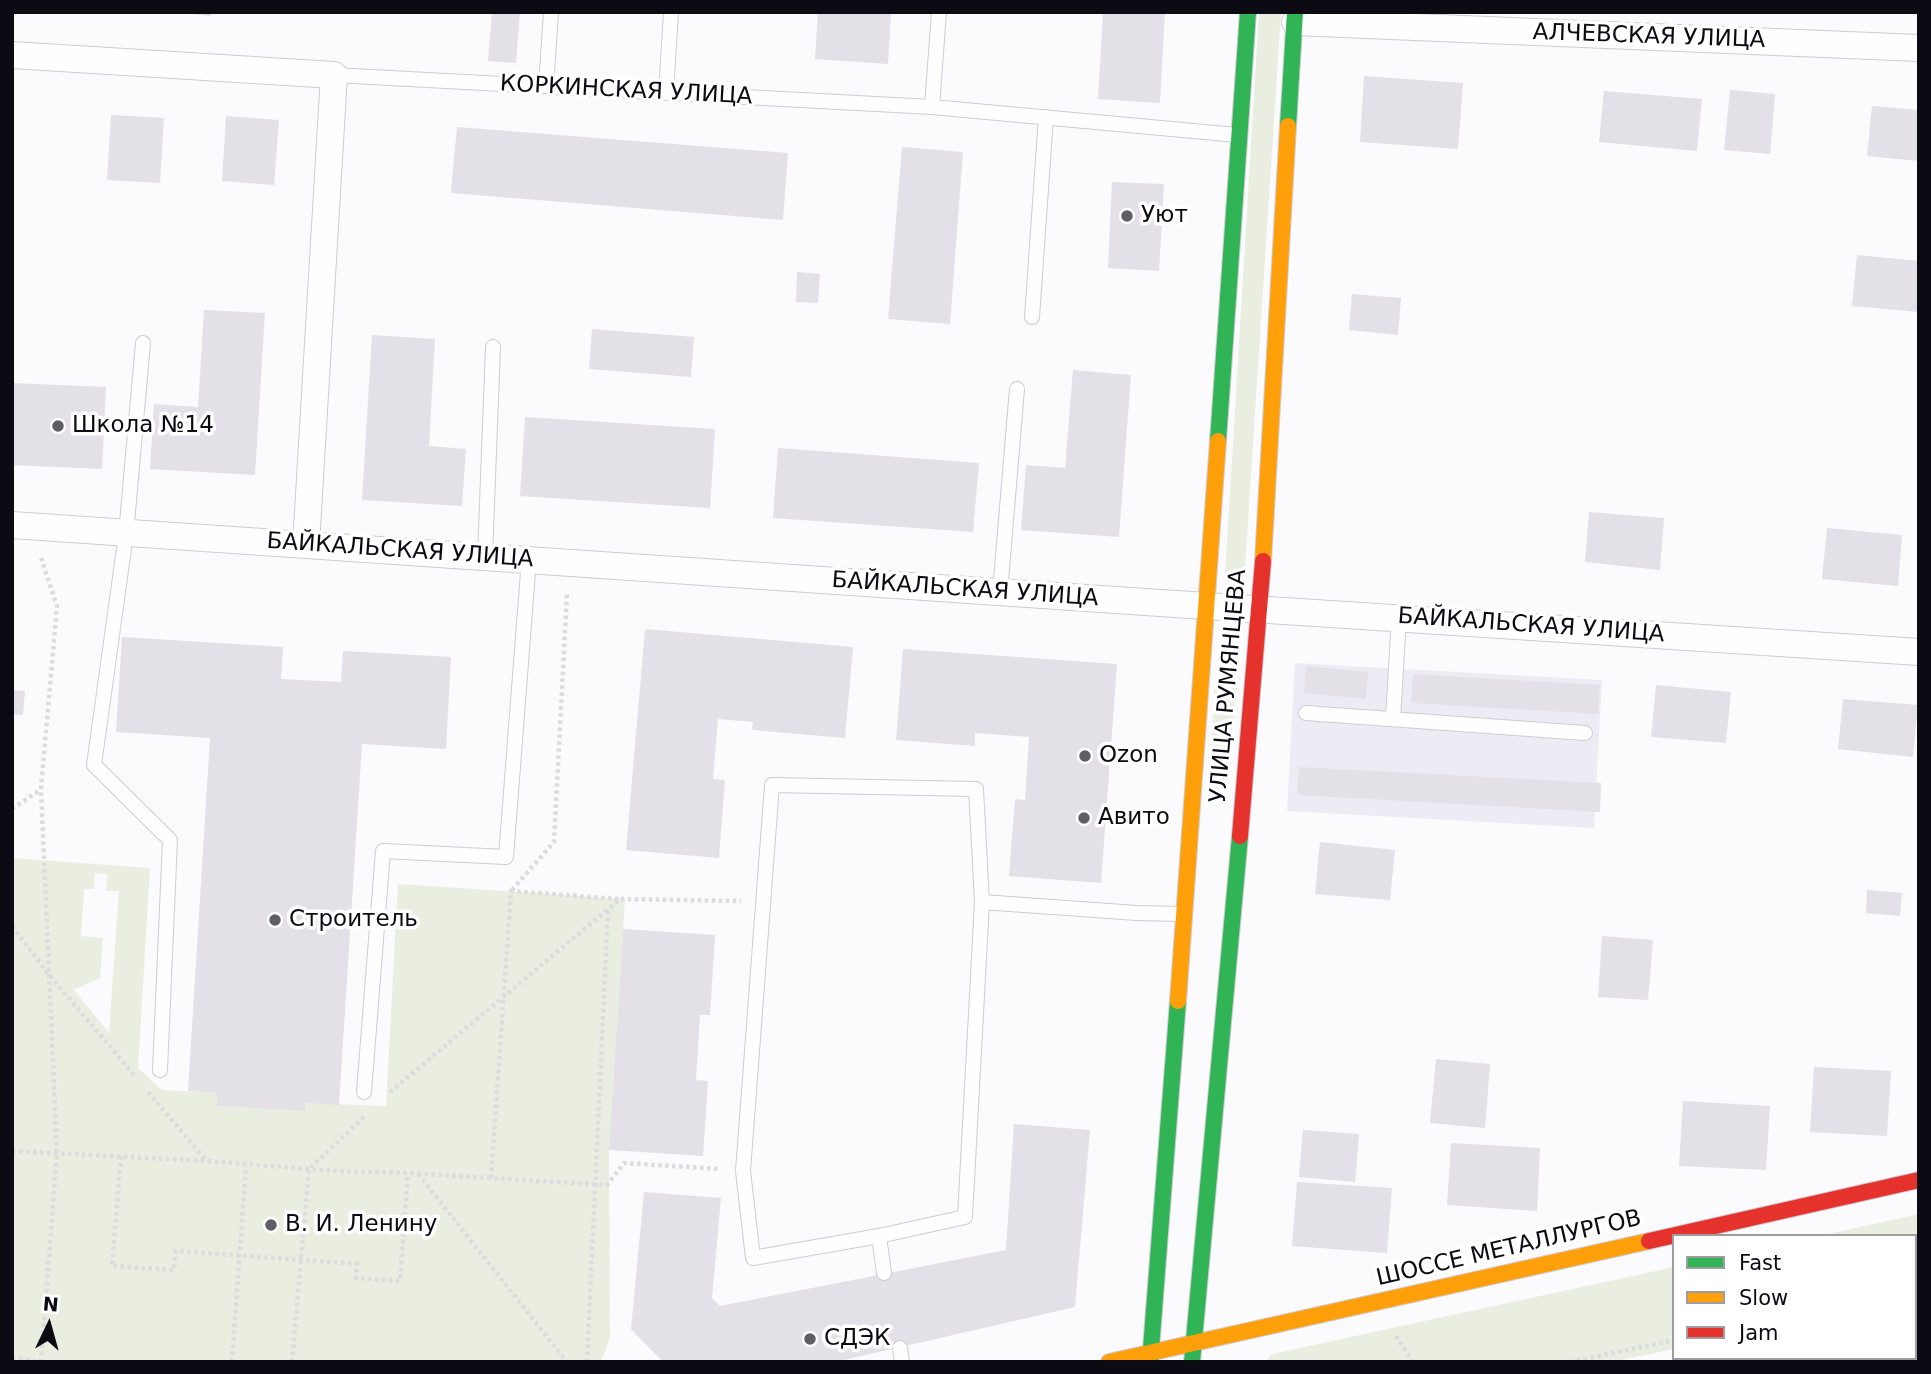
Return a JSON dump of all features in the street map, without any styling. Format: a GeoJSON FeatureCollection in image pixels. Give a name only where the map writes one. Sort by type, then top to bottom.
{"type":"FeatureCollection","features":[{"type":"Feature","properties":{"kind":"main road","name":"УЛИЦА РУМЯНЦЕВА"},"geometry":{"type":"LineString","coordinates":[[1151,1357],[1248,12]]}},
{"type":"Feature","properties":{"kind":"main road","name":"УЛИЦА РУМЯНЦЕВА"},"geometry":{"type":"LineString","coordinates":[[1192,1362],[1260,609],[1295,17]]}},
{"type":"Feature","properties":{"kind":"main road","name":"ШОССЕ МЕТАЛЛУРГОВ"},"geometry":{"type":"LineString","coordinates":[[1681,1234],[1919,1180]]}},
{"type":"Feature","properties":{"kind":"main road","name":"ШОССЕ МЕТАЛЛУРГОВ"},"geometry":{"type":"LineString","coordinates":[[1109,1362],[1151,1357],[1193,1345],[1672,1236]]}},
{"type":"Feature","properties":{"kind":"street","name":"АЛЧЕВСКАЯ УЛИЦА"},"geometry":{"type":"LineString","coordinates":[[1295,17],[1919,48]]}},
{"type":"Feature","properties":{"kind":"street","name":"КОРКИНСКАЯ УЛИЦА"},"geometry":{"type":"LineString","coordinates":[[12,55],[334,75]]}},
{"type":"Feature","properties":{"kind":"street"},"geometry":{"type":"LineString","coordinates":[[306,545],[334,75]]}},
{"type":"Feature","properties":{"kind":"street","name":"БАЙКАЛЬСКАЯ УЛИЦА"},"geometry":{"type":"LineString","coordinates":[[22,526],[1919,652]]}},
{"type":"Feature","properties":{"kind":"lane"},"geometry":{"type":"LineString","coordinates":[[546,86],[551,12]]}},
{"type":"Feature","properties":{"kind":"lane"},"geometry":{"type":"LineString","coordinates":[[666,93],[671,12]]}},
{"type":"Feature","properties":{"kind":"lane"},"geometry":{"type":"LineString","coordinates":[[932,107],[939,12]]}},
{"type":"Feature","properties":{"kind":"lane","name":"КОРКИНСКАЯ УЛИЦА"},"geometry":{"type":"LineString","coordinates":[[334,75],[932,107],[1240,135]]}},
{"type":"Feature","properties":{"kind":"lane"},"geometry":{"type":"LineString","coordinates":[[1032,317],[1046,117]]}},
{"type":"Feature","properties":{"kind":"lane"},"geometry":{"type":"LineString","coordinates":[[143,343],[126,534],[94,765],[170,840],[160,1070]]}},
{"type":"Feature","properties":{"kind":"lane"},"geometry":{"type":"LineString","coordinates":[[485,556],[493,347]]}},
{"type":"Feature","properties":{"kind":"lane"},"geometry":{"type":"LineString","coordinates":[[1000,592],[1017,389]]}},
{"type":"Feature","properties":{"kind":"lane"},"geometry":{"type":"LineString","coordinates":[[364,1092],[383,851],[506,857],[528,559]]}},
{"type":"Feature","properties":{"kind":"lane"},"geometry":{"type":"LineString","coordinates":[[1393,719],[1399,617]]}},
{"type":"Feature","properties":{"kind":"lane"},"geometry":{"type":"LineString","coordinates":[[1306,713],[1586,733]]}},
{"type":"Feature","properties":{"kind":"lane"},"geometry":{"type":"LineString","coordinates":[[772,785],[976,789],[982,902],[965,1217],[879,1236],[752,1258],[743,1171],[763,901],[772,785]]}},
{"type":"Feature","properties":{"kind":"lane"},"geometry":{"type":"LineString","coordinates":[[982,902],[1185,914]]}},
{"type":"Feature","properties":{"kind":"lane"},"geometry":{"type":"LineString","coordinates":[[879,1236],[884,1273]]}},
{"type":"Feature","properties":{"kind":"path"},"geometry":{"type":"LineString","coordinates":[[12,1357],[39,1362],[57,1153],[41,789],[57,606],[22,526]]}},
{"type":"Feature","properties":{"kind":"path"},"geometry":{"type":"LineString","coordinates":[[491,1178],[511,891],[554,842],[567,587]]}},
{"type":"Feature","properties":{"kind":"path"},"geometry":{"type":"LineString","coordinates":[[12,809],[41,789]]}},
{"type":"Feature","properties":{"kind":"path"},"geometry":{"type":"LineString","coordinates":[[511,891],[620,899],[763,901]]}},
{"type":"Feature","properties":{"kind":"path"},"geometry":{"type":"LineString","coordinates":[[389,1092],[620,899]]}},
{"type":"Feature","properties":{"kind":"path"},"geometry":{"type":"LineString","coordinates":[[587,1362],[608,909]]}},
{"type":"Feature","properties":{"kind":"path"},"geometry":{"type":"LineString","coordinates":[[12,926],[50,976],[137,1079]]}},
{"type":"Feature","properties":{"kind":"path"},"geometry":{"type":"LineString","coordinates":[[146,1089],[206,1161]]}},
{"type":"Feature","properties":{"kind":"path"},"geometry":{"type":"LineString","coordinates":[[292,1362],[309,1169],[369,1112]]}},
{"type":"Feature","properties":{"kind":"path"},"geometry":{"type":"LineString","coordinates":[[12,1151],[595,1185],[607,1185],[624,1163],[743,1171]]}},
{"type":"Feature","properties":{"kind":"path"},"geometry":{"type":"LineString","coordinates":[[121,1156],[113,1266],[174,1270],[176,1251],[357,1264],[356,1278],[400,1281],[408,1173]]}},
{"type":"Feature","properties":{"kind":"path"},"geometry":{"type":"LineString","coordinates":[[232,1362],[246,1165]]}},
{"type":"Feature","properties":{"kind":"path"},"geometry":{"type":"LineString","coordinates":[[418,1174],[567,1362]]}},
{"type":"Feature","properties":{"kind":"path"},"geometry":{"type":"LineString","coordinates":[[1570,1362],[1672,1340]]}},
{"type":"Feature","properties":{"kind":"shaded area"},"geometry":{"type":"Polygon","coordinates":[[[1259,12],[1281,12],[1245,567],[1239,577],[1225,575],[1259,12]]]}},
{"type":"Feature","properties":{"kind":"shaded area"},"geometry":{"type":"Polygon","coordinates":[[[1295,663],[1602,680],[1594,828],[1287,811],[1295,663]]]}},
{"type":"Feature","properties":{"kind":"shaded area"},"geometry":{"type":"Polygon","coordinates":[[[1223,678],[1232,680],[1237,689],[1225,786],[1215,793],[1209,782],[1215,682],[1223,678]]]}},
{"type":"Feature","properties":{"kind":"shaded area"},"geometry":{"type":"Polygon","coordinates":[[[12,858],[150,868],[138,1068],[162,1090],[217,1093],[217,1106],[305,1111],[305,1103],[386,1106],[398,884],[625,899],[609,1150],[610,1337],[601,1362],[12,1362],[12,858]],[[95,873],[94,889],[84,889],[81,936],[103,938],[100,978],[74,990],[109,1033],[119,891],[106,891],[107,874],[95,873]]]}},
{"type":"Feature","properties":{"kind":"shaded area"},"geometry":{"type":"Polygon","coordinates":[[[1919,1214],[1919,1299],[1917,1234],[1829,1234],[1919,1214]]]}},
{"type":"Feature","properties":{"kind":"shaded area"},"geometry":{"type":"Polygon","coordinates":[[[1672,1267],[1672,1349],[1611,1362],[1265,1362],[1272,1354],[1672,1267]]]}},
{"type":"Feature","properties":{"kind":"building"},"geometry":{"type":"Polygon","coordinates":[[[211,12],[211,16],[192,14],[211,12]]]}},
{"type":"Feature","properties":{"kind":"building"},"geometry":{"type":"Polygon","coordinates":[[[492,12],[520,12],[516,63],[488,61],[492,12]]]}},
{"type":"Feature","properties":{"kind":"building"},"geometry":{"type":"Polygon","coordinates":[[[818,12],[891,12],[888,64],[815,59],[818,12]]]}},
{"type":"Feature","properties":{"kind":"building"},"geometry":{"type":"Polygon","coordinates":[[[1103,12],[1165,12],[1160,103],[1098,99],[1103,12]]]}},
{"type":"Feature","properties":{"kind":"building"},"geometry":{"type":"Polygon","coordinates":[[[1364,76],[1463,83],[1458,149],[1360,142],[1364,76]]]}},
{"type":"Feature","properties":{"kind":"building"},"geometry":{"type":"Polygon","coordinates":[[[1730,90],[1775,94],[1770,154],[1724,150],[1730,90]]]}},
{"type":"Feature","properties":{"kind":"building"},"geometry":{"type":"Polygon","coordinates":[[[1604,91],[1702,99],[1697,151],[1599,142],[1604,91]]]}},
{"type":"Feature","properties":{"kind":"building"},"geometry":{"type":"Polygon","coordinates":[[[1872,106],[1919,110],[1919,161],[1867,156],[1872,106]]]}},
{"type":"Feature","properties":{"kind":"building"},"geometry":{"type":"Polygon","coordinates":[[[111,115],[164,118],[160,183],[107,180],[111,115]]]}},
{"type":"Feature","properties":{"kind":"building"},"geometry":{"type":"Polygon","coordinates":[[[226,116],[279,120],[274,185],[222,181],[226,116]]]}},
{"type":"Feature","properties":{"kind":"building"},"geometry":{"type":"Polygon","coordinates":[[[457,127],[788,153],[783,220],[451,193],[457,127]]]}},
{"type":"Feature","properties":{"kind":"building"},"geometry":{"type":"Polygon","coordinates":[[[902,147],[963,152],[950,324],[888,319],[902,147]]]}},
{"type":"Feature","properties":{"kind":"building"},"geometry":{"type":"Polygon","coordinates":[[[1112,182],[1164,184],[1159,271],[1108,268],[1112,182]]]}},
{"type":"Feature","properties":{"kind":"building"},"geometry":{"type":"Polygon","coordinates":[[[1857,255],[1919,261],[1919,312],[1852,306],[1857,255]]]}},
{"type":"Feature","properties":{"kind":"building"},"geometry":{"type":"Polygon","coordinates":[[[797,272],[820,274],[818,303],[796,302],[797,272]]]}},
{"type":"Feature","properties":{"kind":"building"},"geometry":{"type":"Polygon","coordinates":[[[1352,294],[1401,298],[1398,335],[1349,330],[1352,294]]]}},
{"type":"Feature","properties":{"kind":"building"},"geometry":{"type":"Polygon","coordinates":[[[204,310],[265,313],[255,475],[150,469],[154,404],[198,407],[204,310]]]}},
{"type":"Feature","properties":{"kind":"building"},"geometry":{"type":"Polygon","coordinates":[[[592,329],[694,337],[691,377],[589,369],[592,329]]]}},
{"type":"Feature","properties":{"kind":"building"},"geometry":{"type":"Polygon","coordinates":[[[372,335],[435,339],[429,446],[466,449],[462,506],[362,500],[372,335]]]}},
{"type":"Feature","properties":{"kind":"building"},"geometry":{"type":"Polygon","coordinates":[[[1073,370],[1131,375],[1119,537],[1021,530],[1026,465],[1065,468],[1073,370]]]}},
{"type":"Feature","properties":{"kind":"building","name":"Школа №14"},"geometry":{"type":"Polygon","coordinates":[[[12,383],[106,387],[102,469],[12,465],[12,383]]]}},
{"type":"Feature","properties":{"kind":"building"},"geometry":{"type":"Polygon","coordinates":[[[525,417],[715,429],[710,508],[520,496],[525,417]]]}},
{"type":"Feature","properties":{"kind":"building"},"geometry":{"type":"Polygon","coordinates":[[[778,448],[979,463],[973,532],[773,518],[778,448]]]}},
{"type":"Feature","properties":{"kind":"building"},"geometry":{"type":"Polygon","coordinates":[[[1589,512],[1664,518],[1660,570],[1585,562],[1589,512]]]}},
{"type":"Feature","properties":{"kind":"building"},"geometry":{"type":"Polygon","coordinates":[[[1827,528],[1902,535],[1898,586],[1822,579],[1827,528]]]}},
{"type":"Feature","properties":{"kind":"building"},"geometry":{"type":"Polygon","coordinates":[[[645,629],[853,647],[845,738],[752,730],[753,722],[718,719],[713,779],[725,780],[719,858],[626,850],[645,629]]]}},
{"type":"Feature","properties":{"kind":"building","name":"Строитель"},"geometry":{"type":"Polygon","coordinates":[[[122,637],[283,647],[281,679],[341,682],[343,651],[451,657],[446,749],[362,744],[339,1105],[305,1103],[305,1111],[217,1106],[217,1093],[188,1091],[210,738],[116,732],[122,637]]]}},
{"type":"Feature","properties":{"kind":"building"},"geometry":{"type":"Polygon","coordinates":[[[903,649],[1117,664],[1101,883],[1009,876],[1015,799],[1025,800],[1029,737],[975,733],[975,746],[896,740],[903,649]]]}},
{"type":"Feature","properties":{"kind":"building"},"geometry":{"type":"Polygon","coordinates":[[[1306,666],[1368,672],[1366,699],[1304,693],[1306,666]]]}},
{"type":"Feature","properties":{"kind":"building"},"geometry":{"type":"Polygon","coordinates":[[[1413,674],[1600,685],[1598,714],[1411,703],[1413,674]]]}},
{"type":"Feature","properties":{"kind":"building"},"geometry":{"type":"Polygon","coordinates":[[[1656,685],[1731,692],[1726,743],[1651,737],[1656,685]]]}},
{"type":"Feature","properties":{"kind":"building"},"geometry":{"type":"Polygon","coordinates":[[[12,690],[25,691],[23,715],[12,714],[12,690]]]}},
{"type":"Feature","properties":{"kind":"building"},"geometry":{"type":"Polygon","coordinates":[[[1843,699],[1918,705],[1913,757],[1838,749],[1843,699]]]}},
{"type":"Feature","properties":{"kind":"building"},"geometry":{"type":"Polygon","coordinates":[[[1299,767],[1601,783],[1600,812],[1297,795],[1299,767]]]}},
{"type":"Feature","properties":{"kind":"building"},"geometry":{"type":"Polygon","coordinates":[[[1320,842],[1395,850],[1390,900],[1315,894],[1320,842]]]}},
{"type":"Feature","properties":{"kind":"building"},"geometry":{"type":"Polygon","coordinates":[[[1867,890],[1902,893],[1900,916],[1866,913],[1867,890]]]}},
{"type":"Feature","properties":{"kind":"building"},"geometry":{"type":"Polygon","coordinates":[[[623,929],[715,935],[710,1015],[700,1015],[696,1080],[708,1081],[703,1156],[609,1150],[623,929]]]}},
{"type":"Feature","properties":{"kind":"building"},"geometry":{"type":"Polygon","coordinates":[[[1602,936],[1653,940],[1648,1000],[1598,997],[1602,936]]]}},
{"type":"Feature","properties":{"kind":"building"},"geometry":{"type":"Polygon","coordinates":[[[1436,1059],[1490,1064],[1485,1128],[1430,1123],[1436,1059]]]}},
{"type":"Feature","properties":{"kind":"building"},"geometry":{"type":"Polygon","coordinates":[[[1814,1067],[1891,1071],[1887,1136],[1810,1132],[1814,1067]]]}},
{"type":"Feature","properties":{"kind":"building"},"geometry":{"type":"Polygon","coordinates":[[[1683,1101],[1770,1106],[1766,1170],[1679,1166],[1683,1101]]]}},
{"type":"Feature","properties":{"kind":"building"},"geometry":{"type":"Polygon","coordinates":[[[1014,1124],[1090,1130],[1075,1307],[835,1362],[663,1362],[631,1329],[644,1192],[721,1198],[712,1298],[720,1306],[1006,1250],[1014,1124]]]}},
{"type":"Feature","properties":{"kind":"building"},"geometry":{"type":"Polygon","coordinates":[[[1303,1130],[1359,1134],[1355,1182],[1299,1177],[1303,1130]]]}},
{"type":"Feature","properties":{"kind":"building"},"geometry":{"type":"Polygon","coordinates":[[[1451,1143],[1540,1148],[1537,1211],[1447,1205],[1451,1143]]]}},
{"type":"Feature","properties":{"kind":"building"},"geometry":{"type":"Polygon","coordinates":[[[1297,1182],[1392,1188],[1387,1253],[1292,1246],[1297,1182]]]}},
{"type":"Feature","properties":{"kind":"tram line"},"geometry":{"type":"LineString","coordinates":[[1726,1362],[1734,1360]]}},
{"type":"Feature","properties":{"kind":"tram line"},"geometry":{"type":"LineString","coordinates":[[1844,1362],[1852,1360]]}},
{"type":"Feature","properties":{"kind":"traffic: fast"},"geometry":{"type":"LineString","coordinates":[[1218,441],[1248,12]]}},
{"type":"Feature","properties":{"kind":"traffic: fast"},"geometry":{"type":"LineString","coordinates":[[1288,126],[1295,12]]}},
{"type":"Feature","properties":{"kind":"traffic: fast"},"geometry":{"type":"LineString","coordinates":[[1192,1362],[1240,836]]}},
{"type":"Feature","properties":{"kind":"traffic: fast"},"geometry":{"type":"LineString","coordinates":[[1150,1362],[1178,1001]]}},
{"type":"Feature","properties":{"kind":"traffic: slow"},"geometry":{"type":"LineString","coordinates":[[1263,561],[1288,126]]}},
{"type":"Feature","properties":{"kind":"traffic: slow"},"geometry":{"type":"LineString","coordinates":[[1178,1001],[1218,441]]}},
{"type":"Feature","properties":{"kind":"traffic: slow"},"geometry":{"type":"LineString","coordinates":[[1109,1362],[1649,1241]]}},
{"type":"Feature","properties":{"kind":"traffic: jam"},"geometry":{"type":"LineString","coordinates":[[1240,836],[1263,561]]}},
{"type":"Feature","properties":{"kind":"traffic: jam"},"geometry":{"type":"LineString","coordinates":[[1680,1234],[1919,1180]]}},
{"type":"Feature","properties":{"kind":"traffic: jam"},"geometry":{"type":"LineString","coordinates":[[1649,1241],[1672,1236]]}},
{"type":"Feature","properties":{"kind":"place","name":"Уют"},"geometry":{"type":"Point","coordinates":[1127,216]}},
{"type":"Feature","properties":{"kind":"place","name":"Школа №14"},"geometry":{"type":"Point","coordinates":[58,426]}},
{"type":"Feature","properties":{"kind":"place","name":"Ozon"},"geometry":{"type":"Point","coordinates":[1085,756]}},
{"type":"Feature","properties":{"kind":"place","name":"Авито"},"geometry":{"type":"Point","coordinates":[1084,818]}},
{"type":"Feature","properties":{"kind":"place","name":"Строитель"},"geometry":{"type":"Point","coordinates":[275,920]}},
{"type":"Feature","properties":{"kind":"place","name":"В. И. Ленину"},"geometry":{"type":"Point","coordinates":[271,1225]}},
{"type":"Feature","properties":{"kind":"place","name":"СДЭК"},"geometry":{"type":"Point","coordinates":[810,1339]}}]}
